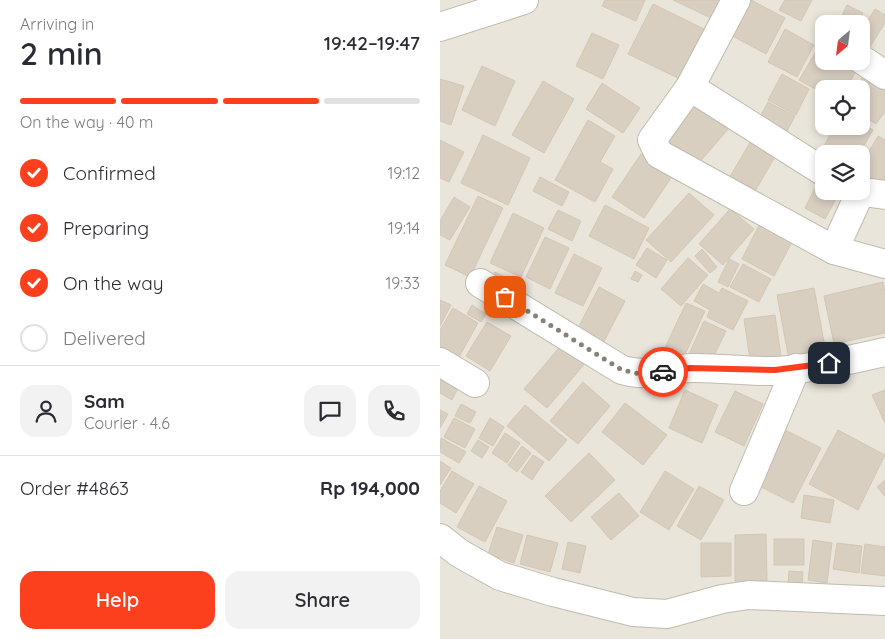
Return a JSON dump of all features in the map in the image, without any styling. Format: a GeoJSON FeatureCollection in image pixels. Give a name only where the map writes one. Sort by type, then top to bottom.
{"type":"FeatureCollection","features":[{"type":"Feature","properties":{"kind":"street"},"geometry":{"type":"LineString","coordinates":[[440,27],[524,0]]}},
{"type":"Feature","properties":{"kind":"street"},"geometry":{"type":"LineString","coordinates":[[736,0],[690,87],[652,140],[659,154],[834,250],[885,264]]}},
{"type":"Feature","properties":{"kind":"street"},"geometry":{"type":"LineString","coordinates":[[870,65],[885,74]]}},
{"type":"Feature","properties":{"kind":"street"},"geometry":{"type":"LineString","coordinates":[[690,87],[815,166]]}},
{"type":"Feature","properties":{"kind":"street"},"geometry":{"type":"LineString","coordinates":[[834,250],[863,200]]}},
{"type":"Feature","properties":{"kind":"street"},"geometry":{"type":"LineString","coordinates":[[480,283],[622,370],[632,373],[644,375],[690,368],[775,370],[845,361],[885,352]]}},
{"type":"Feature","properties":{"kind":"street"},"geometry":{"type":"LineString","coordinates":[[440,362],[475,383]]}},
{"type":"Feature","properties":{"kind":"street"},"geometry":{"type":"LineString","coordinates":[[744,491],[796,368]]}},
{"type":"Feature","properties":{"kind":"street"},"geometry":{"type":"LineString","coordinates":[[440,538],[459,553],[500,576],[552,592],[633,612],[667,614],[722,598],[749,595],[885,601]]}},
{"type":"Feature","properties":{"kind":"shaded area"},"geometry":{"type":"Polygon","coordinates":[[[440,0],[885,0],[885,639],[440,639],[440,0]]]}},
{"type":"Feature","properties":{"kind":"building"},"geometry":{"type":"Polygon","coordinates":[[[605,0],[645,0],[636,21],[602,6],[605,0]]]}},
{"type":"Feature","properties":{"kind":"building"},"geometry":{"type":"Polygon","coordinates":[[[673,0],[722,0],[713,19],[673,0]]]}},
{"type":"Feature","properties":{"kind":"building"},"geometry":{"type":"Polygon","coordinates":[[[744,0],[751,0],[785,18],[766,54],[727,33],[744,0]]]}},
{"type":"Feature","properties":{"kind":"building"},"geometry":{"type":"Polygon","coordinates":[[[785,0],[812,0],[801,21],[779,10],[785,0]]]}},
{"type":"Feature","properties":{"kind":"building"},"geometry":{"type":"Polygon","coordinates":[[[653,4],[704,29],[680,79],[628,54],[653,4]]]}},
{"type":"Feature","properties":{"kind":"building"},"geometry":{"type":"Polygon","coordinates":[[[847,5],[863,13],[862,15],[842,15],[847,5]]]}},
{"type":"Feature","properties":{"kind":"building"},"geometry":{"type":"Polygon","coordinates":[[[875,9],[885,15],[885,23],[870,47],[870,17],[875,9]]]}},
{"type":"Feature","properties":{"kind":"building"},"geometry":{"type":"Polygon","coordinates":[[[785,29],[814,45],[797,77],[768,62],[785,29]]]}},
{"type":"Feature","properties":{"kind":"building"},"geometry":{"type":"Polygon","coordinates":[[[592,33],[619,45],[603,79],[576,66],[592,33]]]}},
{"type":"Feature","properties":{"kind":"building"},"geometry":{"type":"Polygon","coordinates":[[[815,53],[815,70],[856,70],[851,80],[815,80],[815,89],[799,80],[815,53]]]}},
{"type":"Feature","properties":{"kind":"building"},"geometry":{"type":"Polygon","coordinates":[[[482,66],[515,81],[495,126],[462,110],[482,66]]]}},
{"type":"Feature","properties":{"kind":"building"},"geometry":{"type":"Polygon","coordinates":[[[866,73],[885,87],[885,112],[876,124],[870,120],[870,80],[861,80],[866,73]]]}},
{"type":"Feature","properties":{"kind":"building"},"geometry":{"type":"Polygon","coordinates":[[[782,74],[809,89],[796,115],[768,100],[782,74]]]}},
{"type":"Feature","properties":{"kind":"building"},"geometry":{"type":"Polygon","coordinates":[[[440,79],[464,86],[451,125],[440,121],[440,79]]]}},
{"type":"Feature","properties":{"kind":"building"},"geometry":{"type":"Polygon","coordinates":[[[543,81],[574,99],[544,153],[512,135],[543,81]]]}},
{"type":"Feature","properties":{"kind":"building"},"geometry":{"type":"Polygon","coordinates":[[[602,83],[640,108],[623,133],[586,109],[602,83]]]}},
{"type":"Feature","properties":{"kind":"building"},"geometry":{"type":"Polygon","coordinates":[[[690,96],[729,128],[692,171],[654,139],[690,96]]]}},
{"type":"Feature","properties":{"kind":"building"},"geometry":{"type":"Polygon","coordinates":[[[768,102],[795,116],[785,135],[759,119],[768,102]]]}},
{"type":"Feature","properties":{"kind":"building"},"geometry":{"type":"Polygon","coordinates":[[[588,120],[615,136],[600,162],[613,169],[595,202],[555,180],[588,120]]]}},
{"type":"Feature","properties":{"kind":"building"},"geometry":{"type":"Polygon","coordinates":[[[870,128],[873,130],[864,145],[824,145],[830,135],[870,135],[870,128]]]}},
{"type":"Feature","properties":{"kind":"building"},"geometry":{"type":"Polygon","coordinates":[[[755,134],[780,148],[750,200],[725,185],[755,134]]]}},
{"type":"Feature","properties":{"kind":"building"},"geometry":{"type":"Polygon","coordinates":[[[483,135],[530,158],[508,205],[461,183],[483,135]]]}},
{"type":"Feature","properties":{"kind":"building"},"geometry":{"type":"Polygon","coordinates":[[[878,136],[885,140],[885,190],[870,181],[870,150],[878,136]]]}},
{"type":"Feature","properties":{"kind":"building"},"geometry":{"type":"Polygon","coordinates":[[[440,140],[464,152],[449,182],[440,178],[440,140]]]}},
{"type":"Feature","properties":{"kind":"building"},"geometry":{"type":"Polygon","coordinates":[[[641,154],[673,175],[644,218],[612,197],[641,154]]]}},
{"type":"Feature","properties":{"kind":"building"},"geometry":{"type":"Polygon","coordinates":[[[540,177],[569,192],[562,206],[533,191],[540,177]]]}},
{"type":"Feature","properties":{"kind":"building"},"geometry":{"type":"Polygon","coordinates":[[[815,188],[815,200],[835,200],[825,219],[805,208],[815,188]]]}},
{"type":"Feature","properties":{"kind":"building"},"geometry":{"type":"Polygon","coordinates":[[[689,193],[714,215],[671,262],[646,240],[689,193]]]}},
{"type":"Feature","properties":{"kind":"building"},"geometry":{"type":"Polygon","coordinates":[[[478,196],[503,208],[470,277],[445,265],[478,196]]]}},
{"type":"Feature","properties":{"kind":"building"},"geometry":{"type":"Polygon","coordinates":[[[454,197],[470,207],[450,240],[440,235],[440,221],[454,197]]]}},
{"type":"Feature","properties":{"kind":"building"},"geometry":{"type":"Polygon","coordinates":[[[605,205],[649,228],[634,259],[589,236],[605,205]]]}},
{"type":"Feature","properties":{"kind":"building"},"geometry":{"type":"Polygon","coordinates":[[[730,209],[754,229],[723,265],[699,244],[730,209]]]}},
{"type":"Feature","properties":{"kind":"building"},"geometry":{"type":"Polygon","coordinates":[[[558,210],[581,221],[572,241],[548,229],[558,210]]]}},
{"type":"Feature","properties":{"kind":"building"},"geometry":{"type":"Polygon","coordinates":[[[513,213],[544,228],[521,277],[490,263],[513,213]]]}},
{"type":"Feature","properties":{"kind":"building"},"geometry":{"type":"Polygon","coordinates":[[[759,225],[792,242],[774,276],[742,259],[759,225]]]}},
{"type":"Feature","properties":{"kind":"building"},"geometry":{"type":"Polygon","coordinates":[[[545,237],[569,248],[550,289],[526,277],[545,237]]]}},
{"type":"Feature","properties":{"kind":"building"},"geometry":{"type":"Polygon","coordinates":[[[647,248],[667,260],[656,278],[636,265],[647,248]]]}},
{"type":"Feature","properties":{"kind":"building"},"geometry":{"type":"Polygon","coordinates":[[[702,249],[717,267],[710,273],[695,256],[702,249]]]}},
{"type":"Feature","properties":{"kind":"building"},"geometry":{"type":"Polygon","coordinates":[[[574,254],[602,268],[583,306],[555,293],[574,254]]]}},
{"type":"Feature","properties":{"kind":"building"},"geometry":{"type":"Polygon","coordinates":[[[688,258],[708,275],[681,306],[661,289],[688,258]]]}},
{"type":"Feature","properties":{"kind":"building"},"geometry":{"type":"Polygon","coordinates":[[[729,259],[739,264],[728,287],[718,282],[729,259]]]}},
{"type":"Feature","properties":{"kind":"building"},"geometry":{"type":"Polygon","coordinates":[[[743,264],[771,279],[759,302],[730,287],[743,264]]]}},
{"type":"Feature","properties":{"kind":"building"},"geometry":{"type":"Polygon","coordinates":[[[635,271],[642,275],[638,282],[631,279],[635,271]]]}},
{"type":"Feature","properties":{"kind":"building"},"geometry":{"type":"Polygon","coordinates":[[[495,272],[518,284],[511,297],[488,284],[495,272]]]}},
{"type":"Feature","properties":{"kind":"building"},"geometry":{"type":"Polygon","coordinates":[[[883,282],[885,292],[885,333],[834,344],[824,296],[883,282]]]}},
{"type":"Feature","properties":{"kind":"building"},"geometry":{"type":"Polygon","coordinates":[[[703,284],[719,293],[722,288],[748,301],[733,330],[707,317],[710,310],[694,301],[703,284]]]}},
{"type":"Feature","properties":{"kind":"building"},"geometry":{"type":"Polygon","coordinates":[[[599,287],[625,301],[600,349],[574,336],[599,287]]]}},
{"type":"Feature","properties":{"kind":"building"},"geometry":{"type":"Polygon","coordinates":[[[814,288],[827,358],[790,365],[777,295],[814,288]]]}},
{"type":"Feature","properties":{"kind":"building"},"geometry":{"type":"Polygon","coordinates":[[[440,300],[451,305],[440,326],[440,300]]]}},
{"type":"Feature","properties":{"kind":"building"},"geometry":{"type":"Polygon","coordinates":[[[686,303],[705,311],[682,361],[663,352],[686,303]]]}},
{"type":"Feature","properties":{"kind":"building"},"geometry":{"type":"Polygon","coordinates":[[[472,305],[486,314],[481,322],[467,314],[472,305]]]}},
{"type":"Feature","properties":{"kind":"building"},"geometry":{"type":"Polygon","coordinates":[[[453,308],[478,323],[459,357],[440,346],[440,330],[453,308]]]}},
{"type":"Feature","properties":{"kind":"building"},"geometry":{"type":"Polygon","coordinates":[[[775,315],[782,363],[751,367],[744,319],[775,315]]]}},
{"type":"Feature","properties":{"kind":"building"},"geometry":{"type":"Polygon","coordinates":[[[704,321],[726,331],[710,364],[689,354],[704,321]]]}},
{"type":"Feature","properties":{"kind":"building"},"geometry":{"type":"Polygon","coordinates":[[[487,322],[511,336],[490,371],[466,356],[487,322]]]}},
{"type":"Feature","properties":{"kind":"building"},"geometry":{"type":"Polygon","coordinates":[[[564,342],[587,361],[547,408],[524,389],[564,342]]]}},
{"type":"Feature","properties":{"kind":"building"},"geometry":{"type":"Polygon","coordinates":[[[440,375],[459,386],[452,400],[440,393],[440,375]]]}},
{"type":"Feature","properties":{"kind":"building"},"geometry":{"type":"Polygon","coordinates":[[[583,382],[610,406],[578,444],[550,421],[583,382]]]}},
{"type":"Feature","properties":{"kind":"building"},"geometry":{"type":"Polygon","coordinates":[[[685,390],[718,405],[702,443],[669,428],[685,390]]]}},
{"type":"Feature","properties":{"kind":"building"},"geometry":{"type":"Polygon","coordinates":[[[885,390],[885,423],[872,395],[885,390]]]}},
{"type":"Feature","properties":{"kind":"building"},"geometry":{"type":"Polygon","coordinates":[[[735,391],[763,404],[744,446],[715,432],[735,391]]]}},
{"type":"Feature","properties":{"kind":"building"},"geometry":{"type":"Polygon","coordinates":[[[625,403],[667,435],[643,465],[602,432],[625,403]]]}},
{"type":"Feature","properties":{"kind":"building"},"geometry":{"type":"Polygon","coordinates":[[[461,404],[476,412],[470,423],[455,416],[461,404]]]}},
{"type":"Feature","properties":{"kind":"building"},"geometry":{"type":"Polygon","coordinates":[[[525,405],[567,440],[549,461],[507,426],[525,405]]]}},
{"type":"Feature","properties":{"kind":"building"},"geometry":{"type":"Polygon","coordinates":[[[440,410],[448,414],[440,428],[440,410]]]}},
{"type":"Feature","properties":{"kind":"building"},"geometry":{"type":"Polygon","coordinates":[[[454,418],[475,429],[465,448],[444,437],[454,418]]]}},
{"type":"Feature","properties":{"kind":"building"},"geometry":{"type":"Polygon","coordinates":[[[490,418],[504,427],[493,446],[479,438],[490,418]]]}},
{"type":"Feature","properties":{"kind":"building"},"geometry":{"type":"Polygon","coordinates":[[[785,430],[821,448],[793,503],[757,485],[785,430]]]}},
{"type":"Feature","properties":{"kind":"building"},"geometry":{"type":"Polygon","coordinates":[[[838,430],[885,455],[858,510],[809,484],[838,430]]]}},
{"type":"Feature","properties":{"kind":"building"},"geometry":{"type":"Polygon","coordinates":[[[505,433],[520,443],[507,463],[492,453],[505,433]]]}},
{"type":"Feature","properties":{"kind":"building"},"geometry":{"type":"Polygon","coordinates":[[[441,438],[466,452],[459,463],[440,452],[441,438]]]}},
{"type":"Feature","properties":{"kind":"building"},"geometry":{"type":"Polygon","coordinates":[[[478,440],[489,447],[482,458],[471,451],[478,440]]]}},
{"type":"Feature","properties":{"kind":"building"},"geometry":{"type":"Polygon","coordinates":[[[522,446],[531,453],[517,472],[508,465],[522,446]]]}},
{"type":"Feature","properties":{"kind":"building"},"geometry":{"type":"Polygon","coordinates":[[[589,453],[615,480],[571,522],[545,496],[589,453]]]}},
{"type":"Feature","properties":{"kind":"building"},"geometry":{"type":"Polygon","coordinates":[[[533,455],[544,462],[532,480],[521,472],[533,455]]]}},
{"type":"Feature","properties":{"kind":"building"},"geometry":{"type":"Polygon","coordinates":[[[440,461],[451,468],[440,485],[440,461]]]}},
{"type":"Feature","properties":{"kind":"building"},"geometry":{"type":"Polygon","coordinates":[[[452,471],[474,484],[456,513],[440,503],[440,491],[452,471]]]}},
{"type":"Feature","properties":{"kind":"building"},"geometry":{"type":"Polygon","coordinates":[[[665,471],[694,489],[669,530],[640,512],[665,471]]]}},
{"type":"Feature","properties":{"kind":"building"},"geometry":{"type":"Polygon","coordinates":[[[885,480],[885,496],[877,487],[885,480]]]}},
{"type":"Feature","properties":{"kind":"building"},"geometry":{"type":"Polygon","coordinates":[[[479,486],[507,501],[485,542],[457,527],[479,486]]]}},
{"type":"Feature","properties":{"kind":"building"},"geometry":{"type":"Polygon","coordinates":[[[699,486],[724,500],[701,540],[677,526],[699,486]]]}},
{"type":"Feature","properties":{"kind":"building"},"geometry":{"type":"Polygon","coordinates":[[[619,493],[639,516],[611,540],[591,517],[619,493]]]}},
{"type":"Feature","properties":{"kind":"building"},"geometry":{"type":"Polygon","coordinates":[[[804,495],[834,500],[830,523],[801,518],[804,495]]]}},
{"type":"Feature","properties":{"kind":"building"},"geometry":{"type":"Polygon","coordinates":[[[497,527],[523,535],[514,563],[488,554],[497,527]]]}},
{"type":"Feature","properties":{"kind":"building"},"geometry":{"type":"Polygon","coordinates":[[[766,534],[767,581],[735,581],[735,535],[766,534]]]}},
{"type":"Feature","properties":{"kind":"building"},"geometry":{"type":"Polygon","coordinates":[[[527,535],[558,543],[550,572],[520,564],[527,535]]]}},
{"type":"Feature","properties":{"kind":"building"},"geometry":{"type":"Polygon","coordinates":[[[774,539],[804,539],[804,565],[774,565],[774,539]]]}},
{"type":"Feature","properties":{"kind":"building"},"geometry":{"type":"Polygon","coordinates":[[[813,540],[832,543],[827,583],[808,580],[813,540]]]}},
{"type":"Feature","properties":{"kind":"building"},"geometry":{"type":"Polygon","coordinates":[[[568,542],[586,546],[580,573],[562,569],[568,542]]]}},
{"type":"Feature","properties":{"kind":"building"},"geometry":{"type":"Polygon","coordinates":[[[701,543],[731,543],[731,576],[701,577],[701,543]]]}},
{"type":"Feature","properties":{"kind":"building"},"geometry":{"type":"Polygon","coordinates":[[[837,543],[862,546],[859,573],[833,569],[837,543]]]}},
{"type":"Feature","properties":{"kind":"building"},"geometry":{"type":"Polygon","coordinates":[[[865,544],[885,547],[885,576],[861,573],[865,544]]]}},
{"type":"Feature","properties":{"kind":"building"},"geometry":{"type":"Polygon","coordinates":[[[789,571],[803,572],[802,586],[788,584],[789,571]]]}},
{"type":"Feature","properties":{"kind":"way so far"},"geometry":{"type":"LineString","coordinates":[[505,297],[622,370],[644,375],[663,372]]}},
{"type":"Feature","properties":{"kind":"route"},"geometry":{"type":"LineString","coordinates":[[663,372],[690,368],[775,370],[829,363]]}}]}
